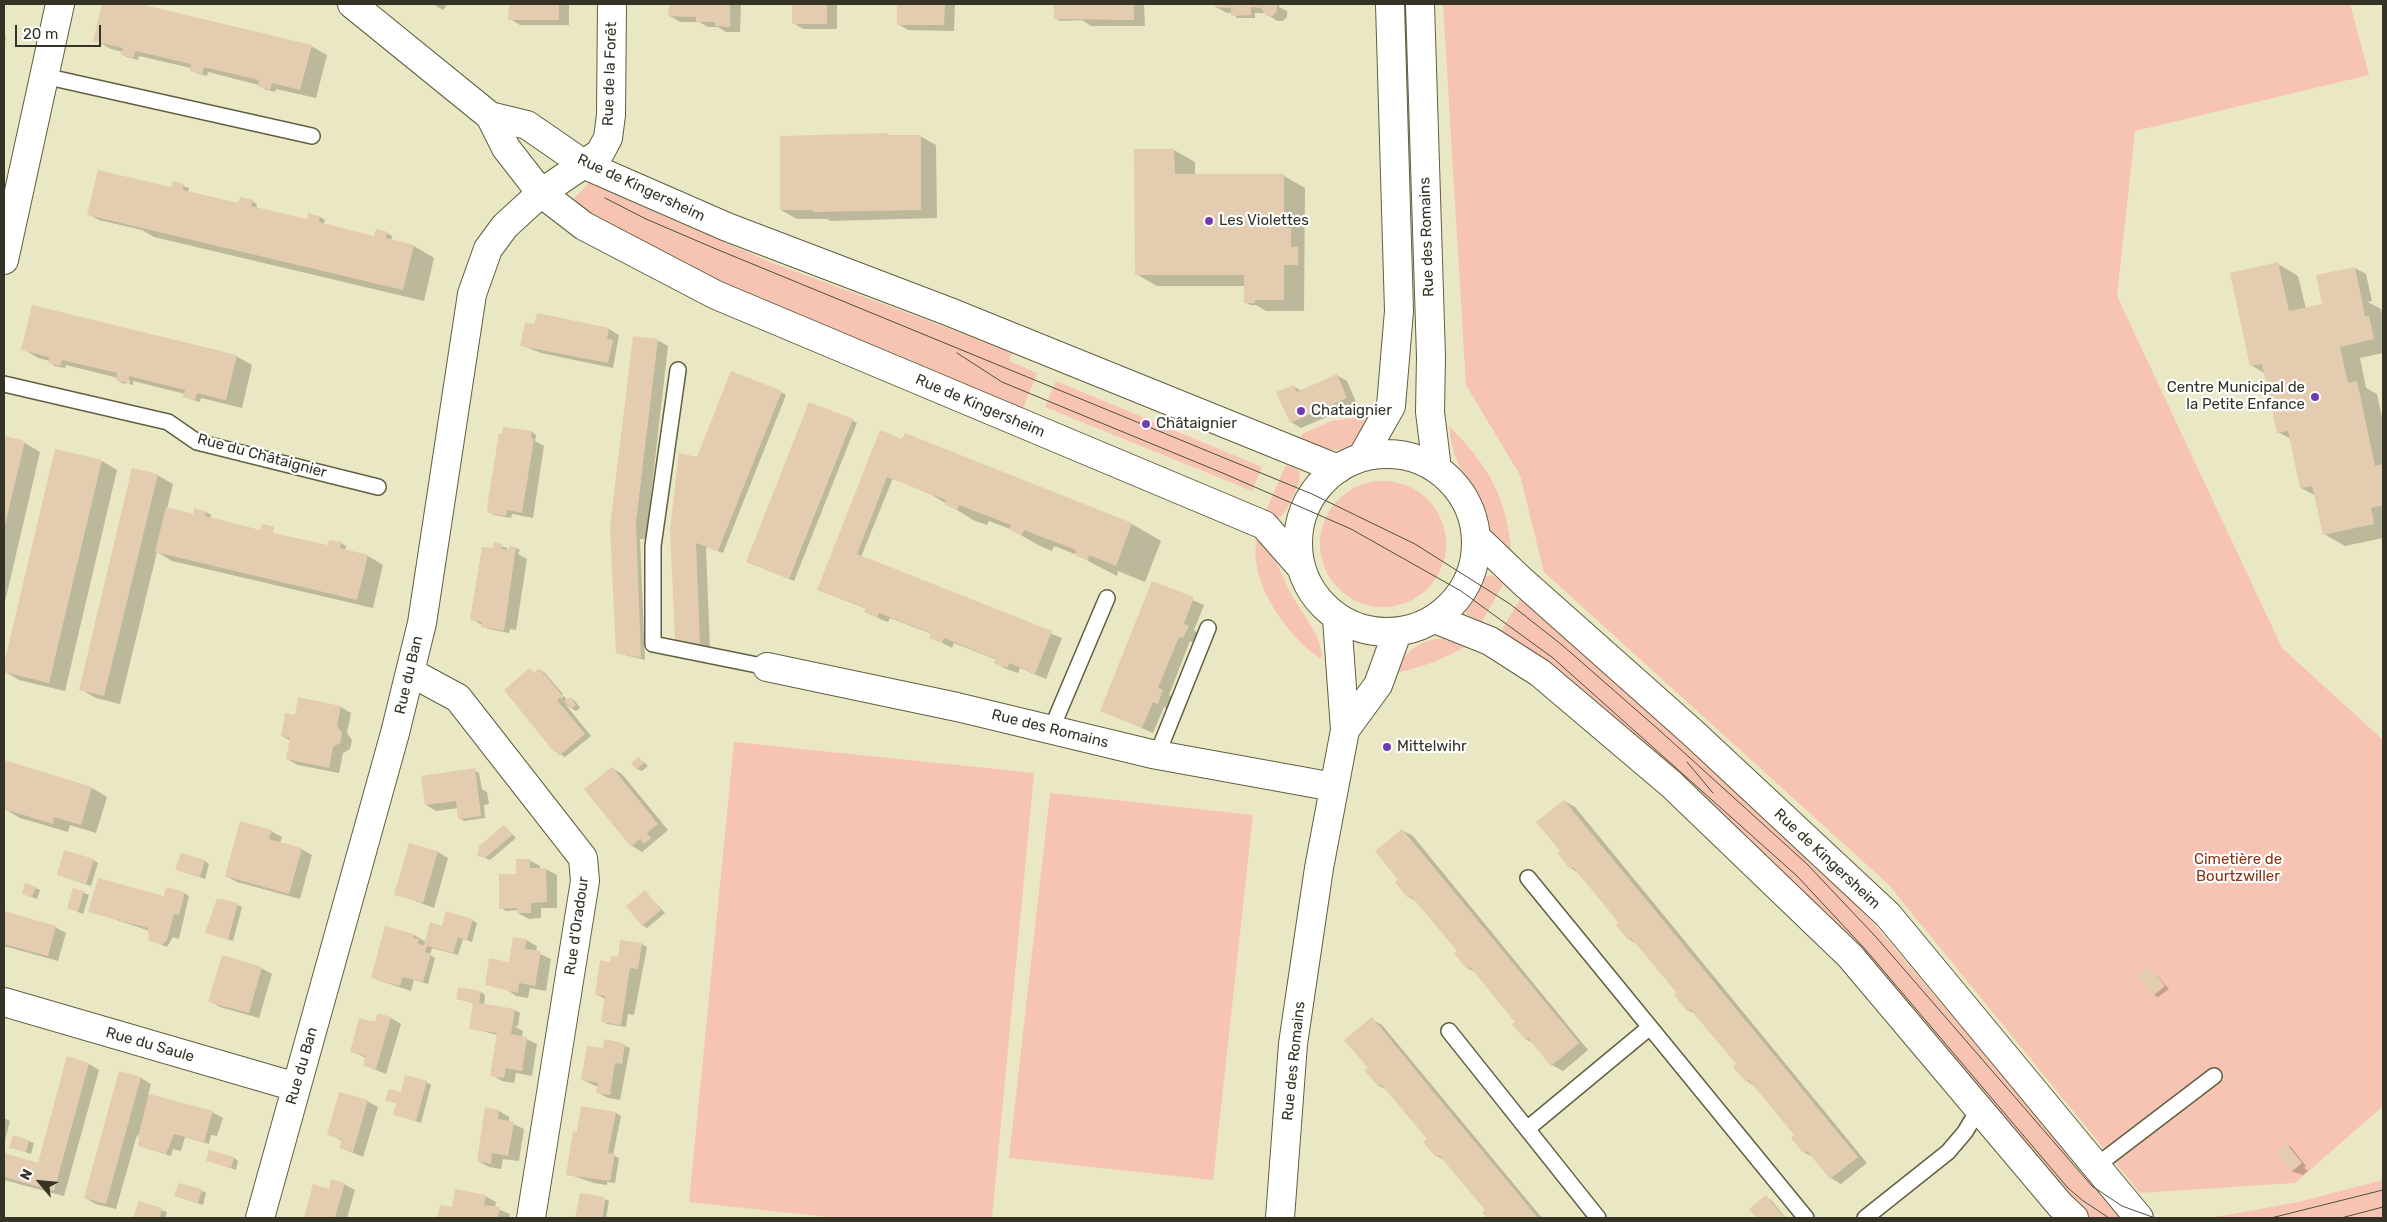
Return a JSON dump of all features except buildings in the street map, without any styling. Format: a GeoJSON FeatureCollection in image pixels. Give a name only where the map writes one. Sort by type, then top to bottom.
{"type":"FeatureCollection","features":[{"type":"Feature","properties":{"kind":"main road"},"geometry":{"type":"LineString","coordinates":[[4,260],[60,4]]}},
{"type":"Feature","properties":{"kind":"main road"},"geometry":{"type":"LineString","coordinates":[[352,4],[490,116]]}},
{"type":"Feature","properties":{"kind":"main road","name":"Rue de la Forêt"},"geometry":{"type":"LineString","coordinates":[[585,165],[600,153],[608,138],[611,115],[612,4]]}},
{"type":"Feature","properties":{"kind":"main road","name":"Rue des Romains"},"geometry":{"type":"LineString","coordinates":[[1350,463],[1391,406],[1399,311],[1390,4]]}},
{"type":"Feature","properties":{"kind":"main road","name":"Rue des Romains"},"geometry":{"type":"LineString","coordinates":[[1420,4],[1431,357],[1430,412],[1437,469]]}},
{"type":"Feature","properties":{"kind":"main road","name":"Rue de Kingersheim"},"geometry":{"type":"LineString","coordinates":[[490,116],[527,126],[585,165],[727,227],[1350,463]]}},
{"type":"Feature","properties":{"kind":"main road","name":"Rue de Kingersheim"},"geometry":{"type":"LineString","coordinates":[[490,116],[506,148],[541,193],[584,226],[716,295],[1264,525],[1300,566]]}},
{"type":"Feature","properties":{"kind":"main road","name":"Rue du Ban"},"geometry":{"type":"LineString","coordinates":[[260,1218],[393,742],[422,623],[472,294],[488,249],[505,226],[541,193],[585,165]]}},
{"type":"Feature","properties":{"kind":"main road"},"geometry":{"type":"LineString","coordinates":[[1388,454],[1414,458],[1437,469],[1457,488],[1470,511],[1476,537],[1475,558],[1469,577],[1451,605],[1434,619],[1416,628],[1397,632],[1376,632],[1362,629],[1338,618],[1321,604],[1308,586],[1300,566],[1298,544],[1300,523],[1312,494],[1350,463],[1388,454]]}},
{"type":"Feature","properties":{"kind":"main road","name":"Rue de Kingersheim"},"geometry":{"type":"LineString","coordinates":[[1476,537],[1693,733],[1888,915],[2139,1218]]}},
{"type":"Feature","properties":{"kind":"main road","name":"Rue des Romains"},"geometry":{"type":"LineString","coordinates":[[1280,1218],[1293,1044],[1319,868],[1345,730],[1338,618]]}},
{"type":"Feature","properties":{"kind":"main road"},"geometry":{"type":"LineString","coordinates":[[1434,619],[1490,641],[1540,673],[1671,784],[1850,956],[1980,1107],[2064,1214]]}},
{"type":"Feature","properties":{"kind":"main road","name":"Rue des Romains"},"geometry":{"type":"LineString","coordinates":[[1345,730],[1378,685],[1397,632]]}},
{"type":"Feature","properties":{"kind":"main road","name":"Rue des Romains"},"geometry":{"type":"LineString","coordinates":[[767,667],[957,707],[1157,755],[1334,787]]}},
{"type":"Feature","properties":{"kind":"main road","name":"Rue d'Oradour"},"geometry":{"type":"LineString","coordinates":[[410,672],[458,698],[583,858],[585,881],[531,1218]]}},
{"type":"Feature","properties":{"kind":"main road","name":"Rue du Saule"},"geometry":{"type":"LineString","coordinates":[[4,1002],[296,1087]]}},
{"type":"Feature","properties":{"kind":"lane"},"geometry":{"type":"LineString","coordinates":[[44,76],[312,136]]}},
{"type":"Feature","properties":{"kind":"lane"},"geometry":{"type":"LineString","coordinates":[[678,370],[653,546],[653,644],[767,667]]}},
{"type":"Feature","properties":{"kind":"lane","name":"Rue du Châtaignier"},"geometry":{"type":"LineString","coordinates":[[4,384],[168,422],[197,442],[378,487]]}},
{"type":"Feature","properties":{"kind":"lane"},"geometry":{"type":"LineString","coordinates":[[1051,730],[1107,598]]}},
{"type":"Feature","properties":{"kind":"lane"},"geometry":{"type":"LineString","coordinates":[[1157,755],[1208,628]]}},
{"type":"Feature","properties":{"kind":"lane"},"geometry":{"type":"LineString","coordinates":[[1528,878],[1806,1218]]}},
{"type":"Feature","properties":{"kind":"lane"},"geometry":{"type":"LineString","coordinates":[[1528,1129],[1650,1027]]}},
{"type":"Feature","properties":{"kind":"lane"},"geometry":{"type":"LineString","coordinates":[[1449,1031],[1598,1218]]}},
{"type":"Feature","properties":{"kind":"lane"},"geometry":{"type":"LineString","coordinates":[[2096,1166],[2214,1076]]}},
{"type":"Feature","properties":{"kind":"lane"},"geometry":{"type":"LineString","coordinates":[[1865,1218],[1948,1152],[1965,1132],[1980,1107]]}},
{"type":"Feature","properties":{"kind":"green space","name":"Cimetière de Bourtzwiller"},"geometry":{"type":"Polygon","coordinates":[[[1443,4],[2350,4],[2369,75],[2135,131],[2117,296],[2282,648],[2383,740],[2383,1106],[2295,1183],[2140,1193],[1888,884],[1544,572],[1520,475],[1466,385],[1443,4]]]}},
{"type":"Feature","properties":{"kind":"green space"},"geometry":{"type":"Polygon","coordinates":[[[589,183],[770,262],[1012,352],[1009,361],[1037,373],[1022,411],[681,266],[573,204],[574,198],[589,183]]]}},
{"type":"Feature","properties":{"kind":"green space"},"geometry":{"type":"Polygon","coordinates":[[[1056,381],[1262,467],[1252,491],[1045,407],[1056,381]]]}},
{"type":"Feature","properties":{"kind":"green space"},"geometry":{"type":"Polygon","coordinates":[[[1370,417],[1364,430],[1350,446],[1343,449],[1325,448],[1301,439],[1302,434],[1331,421],[1370,417]]]}},
{"type":"Feature","properties":{"kind":"green space"},"geometry":{"type":"Polygon","coordinates":[[[1449,426],[1477,458],[1488,473],[1496,489],[1508,525],[1512,567],[1497,551],[1490,540],[1477,496],[1455,456],[1449,426]]]}},
{"type":"Feature","properties":{"kind":"green space"},"geometry":{"type":"Polygon","coordinates":[[[1286,465],[1298,470],[1300,479],[1295,493],[1282,516],[1276,518],[1265,513],[1286,465]]]}},
{"type":"Feature","properties":{"kind":"green space"},"geometry":{"type":"Polygon","coordinates":[[[1383,481],[1407,486],[1418,491],[1428,499],[1436,509],[1441,520],[1446,544],[1441,568],[1436,579],[1428,589],[1418,597],[1407,602],[1383,607],[1359,602],[1348,597],[1338,589],[1330,579],[1325,568],[1320,544],[1325,520],[1330,509],[1338,499],[1348,491],[1359,486],[1383,481]]]}},
{"type":"Feature","properties":{"kind":"green space"},"geometry":{"type":"Polygon","coordinates":[[[1257,540],[1271,554],[1294,599],[1316,634],[1322,657],[1320,658],[1295,637],[1273,606],[1258,572],[1257,540]]]}},
{"type":"Feature","properties":{"kind":"green space"},"geometry":{"type":"Polygon","coordinates":[[[1491,575],[1504,583],[1480,625],[1467,617],[1466,611],[1483,577],[1491,575]]]}},
{"type":"Feature","properties":{"kind":"green space"},"geometry":{"type":"Polygon","coordinates":[[[1522,596],[1828,875],[1873,923],[2057,1140],[2078,1171],[2107,1198],[2121,1218],[2081,1218],[1972,1089],[1498,636],[1522,596]]]}},
{"type":"Feature","properties":{"kind":"green space"},"geometry":{"type":"Polygon","coordinates":[[[1448,638],[1470,644],[1434,662],[1394,673],[1404,658],[1415,647],[1422,643],[1448,638]]]}},
{"type":"Feature","properties":{"kind":"green space"},"geometry":{"type":"Polygon","coordinates":[[[734,742],[1034,773],[992,1218],[837,1218],[689,1202],[734,742]]]}},
{"type":"Feature","properties":{"kind":"green space"},"geometry":{"type":"Polygon","coordinates":[[[1050,793],[1253,815],[1213,1180],[1009,1158],[1050,793]]]}},
{"type":"Feature","properties":{"kind":"green space"},"geometry":{"type":"Polygon","coordinates":[[[2383,1180],[2383,1218],[2210,1218],[2298,1202],[2383,1180]]]}},
{"type":"Feature","properties":{"kind":"tram line"},"geometry":{"type":"LineString","coordinates":[[605,198],[646,219],[716,249],[1312,494],[1415,544],[1510,604],[1562,645],[1658,729],[1807,864],[1876,937],[2092,1186],[2122,1206],[2155,1218]]}},
{"type":"Feature","properties":{"kind":"tram line"},"geometry":{"type":"LineString","coordinates":[[957,353],[1002,382],[1225,474],[1351,529],[1461,591],[1553,658],[1797,876],[1865,949],[2068,1188],[2109,1218]]}},
{"type":"Feature","properties":{"kind":"tram line"},"geometry":{"type":"LineString","coordinates":[[1687,762],[1713,793]]}},
{"type":"Feature","properties":{"kind":"tram line"},"geometry":{"type":"LineString","coordinates":[[2271,1218],[2383,1190]]}},
{"type":"Feature","properties":{"kind":"tram line"},"geometry":{"type":"LineString","coordinates":[[2341,1218],[2383,1207]]}},
{"type":"Feature","properties":{"kind":"place","name":"Les Violettes"},"geometry":{"type":"Point","coordinates":[1209,221]}},
{"type":"Feature","properties":{"kind":"place","name":"Centre Municipal de la Petite Enfance"},"geometry":{"type":"Point","coordinates":[2315,397]}},
{"type":"Feature","properties":{"kind":"place","name":"Chataignier"},"geometry":{"type":"Point","coordinates":[1301,411]}},
{"type":"Feature","properties":{"kind":"place","name":"Châtaignier"},"geometry":{"type":"Point","coordinates":[1146,424]}},
{"type":"Feature","properties":{"kind":"place","name":"Mittelwihr"},"geometry":{"type":"Point","coordinates":[1387,747]}}]}
